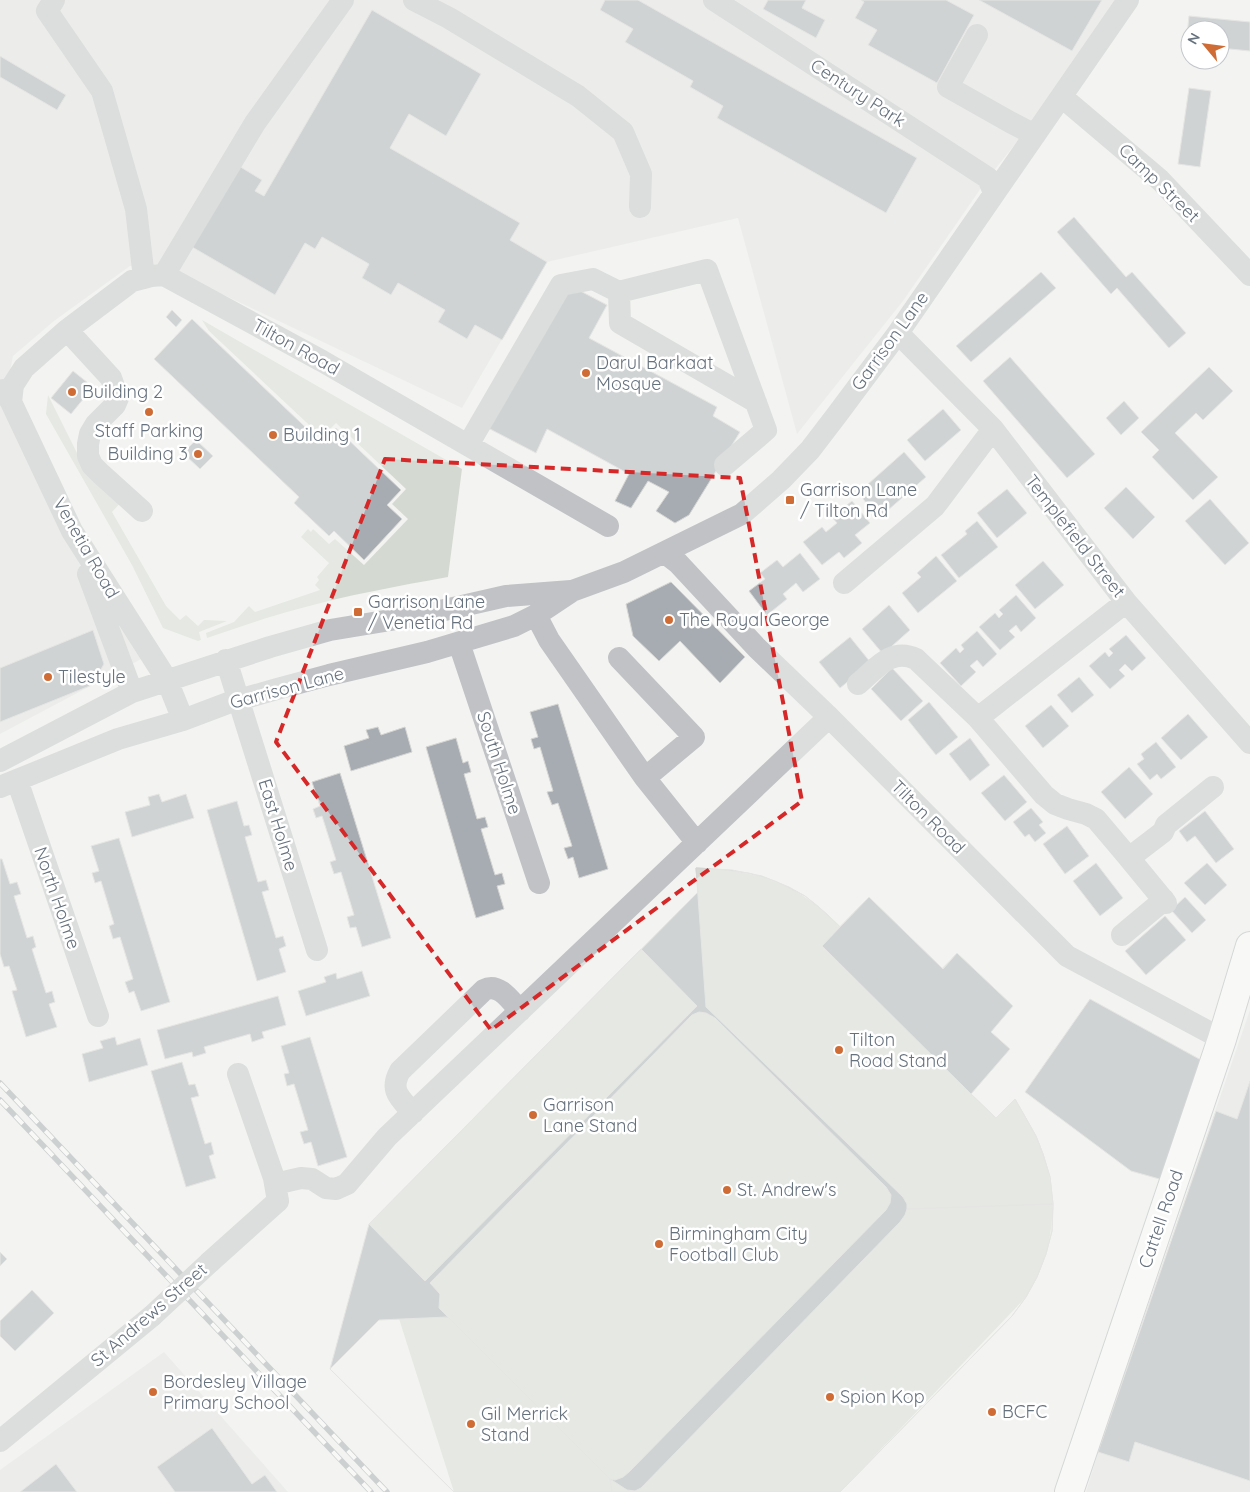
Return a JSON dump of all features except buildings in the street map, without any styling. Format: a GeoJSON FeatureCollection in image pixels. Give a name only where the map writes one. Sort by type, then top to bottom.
{"type":"FeatureCollection","features":[{"type":"Feature","properties":{"kind":"main road","name":"Cattell Road"},"geometry":{"type":"LineString","coordinates":[[1069,1492],[1222,1040],[1250,946]]}},
{"type":"Feature","properties":{"kind":"street"},"geometry":{"type":"LineString","coordinates":[[54,0],[47,11],[102,91],[154,276]]}},
{"type":"Feature","properties":{"kind":"street"},"geometry":{"type":"LineString","coordinates":[[6,393],[24,368],[67,330],[132,281],[154,276],[255,123],[343,0]]}},
{"type":"Feature","properties":{"kind":"street"},"geometry":{"type":"LineString","coordinates":[[414,0],[449,18],[578,96],[623,132],[642,174],[640,207]]}},
{"type":"Feature","properties":{"kind":"street","name":"Century Park"},"geometry":{"type":"LineString","coordinates":[[714,0],[988,178],[994,193]]}},
{"type":"Feature","properties":{"kind":"street","name":"Garrison Lane"},"geometry":{"type":"LineString","coordinates":[[8,783],[118,739],[183,720],[239,700],[427,652],[514,626],[536,616],[572,591],[624,572],[742,514],[781,480],[810,450],[898,332],[1128,0]]}},
{"type":"Feature","properties":{"kind":"street"},"geometry":{"type":"LineString","coordinates":[[977,35],[948,86],[1035,135]]}},
{"type":"Feature","properties":{"kind":"street","name":"Camp Street"},"geometry":{"type":"LineString","coordinates":[[1062,96],[1160,180],[1250,275]]}},
{"type":"Feature","properties":{"kind":"street"},"geometry":{"type":"LineString","coordinates":[[468,445],[561,285],[593,279],[619,292],[707,270],[766,430],[725,465]]}},
{"type":"Feature","properties":{"kind":"street","name":"Tilton Road"},"geometry":{"type":"LineString","coordinates":[[154,276],[322,361],[608,526]]}},
{"type":"Feature","properties":{"kind":"street"},"geometry":{"type":"LineString","coordinates":[[619,292],[620,323],[756,402]]}},
{"type":"Feature","properties":{"kind":"street"},"geometry":{"type":"LineString","coordinates":[[67,330],[111,378],[118,398],[115,406],[96,424],[90,434],[88,456],[92,465],[142,511]]}},
{"type":"Feature","properties":{"kind":"street","name":"Templefield Street"},"geometry":{"type":"LineString","coordinates":[[898,332],[993,429],[1126,602],[1250,743]]}},
{"type":"Feature","properties":{"kind":"street","name":"Venetia Road"},"geometry":{"type":"LineString","coordinates":[[6,393],[72,531],[167,680],[183,720]]}},
{"type":"Feature","properties":{"kind":"street"},"geometry":{"type":"LineString","coordinates":[[844,584],[935,506],[993,429]]}},
{"type":"Feature","properties":{"kind":"street"},"geometry":{"type":"LineString","coordinates":[[72,531],[132,692]]}},
{"type":"Feature","properties":{"kind":"street","name":"Tilton Road"},"geometry":{"type":"LineString","coordinates":[[665,553],[678,563],[757,648],[1067,956],[1222,1040]]}},
{"type":"Feature","properties":{"kind":"street","name":"Garrison Lane"},"geometry":{"type":"LineString","coordinates":[[0,761],[132,692],[226,660],[330,630],[427,614],[506,596],[572,591]]}},
{"type":"Feature","properties":{"kind":"street"},"geometry":{"type":"LineString","coordinates":[[978,718],[1126,602]]}},
{"type":"Feature","properties":{"kind":"street"},"geometry":{"type":"LineString","coordinates":[[536,616],[549,640],[645,778],[697,843]]}},
{"type":"Feature","properties":{"kind":"street","name":"South Holme"},"geometry":{"type":"LineString","coordinates":[[459,643],[540,883]]}},
{"type":"Feature","properties":{"kind":"street"},"geometry":{"type":"LineString","coordinates":[[858,684],[888,658],[902,654],[916,658],[978,718],[1044,795],[1055,804],[1096,819],[1165,902],[1122,934]]}},
{"type":"Feature","properties":{"kind":"street"},"geometry":{"type":"LineString","coordinates":[[619,658],[694,737],[645,778]]}},
{"type":"Feature","properties":{"kind":"street","name":"East Holme"},"geometry":{"type":"LineString","coordinates":[[226,660],[317,950]]}},
{"type":"Feature","properties":{"kind":"street"},"geometry":{"type":"LineString","coordinates":[[238,1074],[274,1182],[301,1178],[312,1179],[326,1188],[336,1189],[346,1184],[388,1137],[828,717]]}},
{"type":"Feature","properties":{"kind":"street","name":"North Holme"},"geometry":{"type":"LineString","coordinates":[[8,783],[98,1016]]}},
{"type":"Feature","properties":{"kind":"street"},"geometry":{"type":"LineString","coordinates":[[1129,858],[1163,832],[1166,825],[1213,787]]}},
{"type":"Feature","properties":{"kind":"street"},"geometry":{"type":"LineString","coordinates":[[413,1113],[397,1095],[395,1089],[396,1078],[400,1071],[484,990],[489,987],[495,987],[520,1011]]}},
{"type":"Feature","properties":{"kind":"street","name":"St Andrews Street"},"geometry":{"type":"LineString","coordinates":[[0,1441],[152,1316],[278,1201],[274,1182]]}},
{"type":"Feature","properties":{"kind":"highlighted area"},"geometry":{"type":"Polygon","coordinates":[[[385,459],[740,478],[802,801],[491,1030],[276,742],[385,459]]]}},
{"type":"Feature","properties":{"kind":"shaded area"},"geometry":{"type":"Polygon","coordinates":[[[0,0],[1115,0],[1044,108],[988,178],[903,301],[797,434],[738,218],[547,262],[462,408],[167,268],[130,266],[54,321],[13,356],[4,402],[147,656],[0,734],[0,0]]]}},
{"type":"Feature","properties":{"kind":"shaded area"},"geometry":{"type":"Polygon","coordinates":[[[202,320],[462,469],[448,577],[317,604],[207,638],[206,633],[234,622],[249,606],[255,612],[320,590],[315,585],[319,580],[317,577],[329,563],[301,537],[308,529],[311,532],[313,529],[329,544],[335,539],[364,565],[408,519],[392,504],[406,489],[336,423],[322,437],[209,331],[202,320]]]}},
{"type":"Feature","properties":{"kind":"shaded area"},"geometry":{"type":"Polygon","coordinates":[[[48,395],[81,461],[122,501],[112,512],[166,606],[180,620],[186,615],[198,626],[204,620],[227,621],[199,632],[201,640],[198,641],[163,628],[132,565],[46,414],[48,395]]]}},
{"type":"Feature","properties":{"kind":"shaded area","name":"St. Andrew's"},"geometry":{"type":"Polygon","coordinates":[[[696,868],[738,872],[774,881],[807,899],[840,926],[869,897],[942,968],[957,953],[1013,1006],[991,1032],[1010,1049],[971,1094],[996,1118],[1015,1099],[1036,1136],[1048,1170],[1051,1188],[1051,1225],[1049,1243],[1044,1260],[1036,1280],[1026,1297],[840,1492],[454,1492],[369,1224],[698,892],[696,868]]]}},
{"type":"Feature","properties":{"kind":"shaded area"},"geometry":{"type":"Polygon","coordinates":[[[1250,1010],[1250,1492],[1086,1492],[1098,1452],[1250,1010]]]}},
{"type":"Feature","properties":{"kind":"shaded area","name":"Bordesley Village Primary School"},"geometry":{"type":"Polygon","coordinates":[[[164,1352],[288,1492],[0,1492],[0,1470],[164,1352]]]}},
{"type":"Feature","properties":{"kind":"railway"},"geometry":{"type":"LineString","coordinates":[[0,1083],[387,1492]]}},
{"type":"Feature","properties":{"kind":"railway"},"geometry":{"type":"LineString","coordinates":[[0,1100],[371,1492]]}},
{"type":"Feature","properties":{"kind":"place","name":"Darul Barkaat Mosque"},"geometry":{"type":"Point","coordinates":[586,373]}},
{"type":"Feature","properties":{"kind":"place","name":"Building 2"},"geometry":{"type":"Point","coordinates":[72,392]}},
{"type":"Feature","properties":{"kind":"place","name":"Staff Parking"},"geometry":{"type":"Point","coordinates":[149,412]}},
{"type":"Feature","properties":{"kind":"place","name":"Building 1"},"geometry":{"type":"Point","coordinates":[273,435]}},
{"type":"Feature","properties":{"kind":"place","name":"Building 3"},"geometry":{"type":"Point","coordinates":[198,454]}},
{"type":"Feature","properties":{"kind":"place","name":"Garrison Lane / Tilton Rd"},"geometry":{"type":"Point","coordinates":[790,500]}},
{"type":"Feature","properties":{"kind":"place","name":"Garrison Lane / Venetia Rd"},"geometry":{"type":"Point","coordinates":[358,612]}},
{"type":"Feature","properties":{"kind":"place","name":"The Royal George"},"geometry":{"type":"Point","coordinates":[669,620]}},
{"type":"Feature","properties":{"kind":"place","name":"Tilestyle"},"geometry":{"type":"Point","coordinates":[48,677]}},
{"type":"Feature","properties":{"kind":"place","name":"Tilton Road Stand"},"geometry":{"type":"Point","coordinates":[839,1050]}},
{"type":"Feature","properties":{"kind":"place","name":"Garrison Lane Stand"},"geometry":{"type":"Point","coordinates":[533,1115]}},
{"type":"Feature","properties":{"kind":"place","name":"St. Andrew's"},"geometry":{"type":"Point","coordinates":[727,1190]}},
{"type":"Feature","properties":{"kind":"place","name":"Birmingham City Football Club"},"geometry":{"type":"Point","coordinates":[659,1244]}},
{"type":"Feature","properties":{"kind":"place","name":"Bordesley Village Primary School"},"geometry":{"type":"Point","coordinates":[153,1392]}},
{"type":"Feature","properties":{"kind":"place","name":"Spion Kop"},"geometry":{"type":"Point","coordinates":[830,1397]}},
{"type":"Feature","properties":{"kind":"place","name":"BCFC"},"geometry":{"type":"Point","coordinates":[992,1412]}},
{"type":"Feature","properties":{"kind":"place","name":"Gil Merrick Stand"},"geometry":{"type":"Point","coordinates":[471,1424]}}]}
